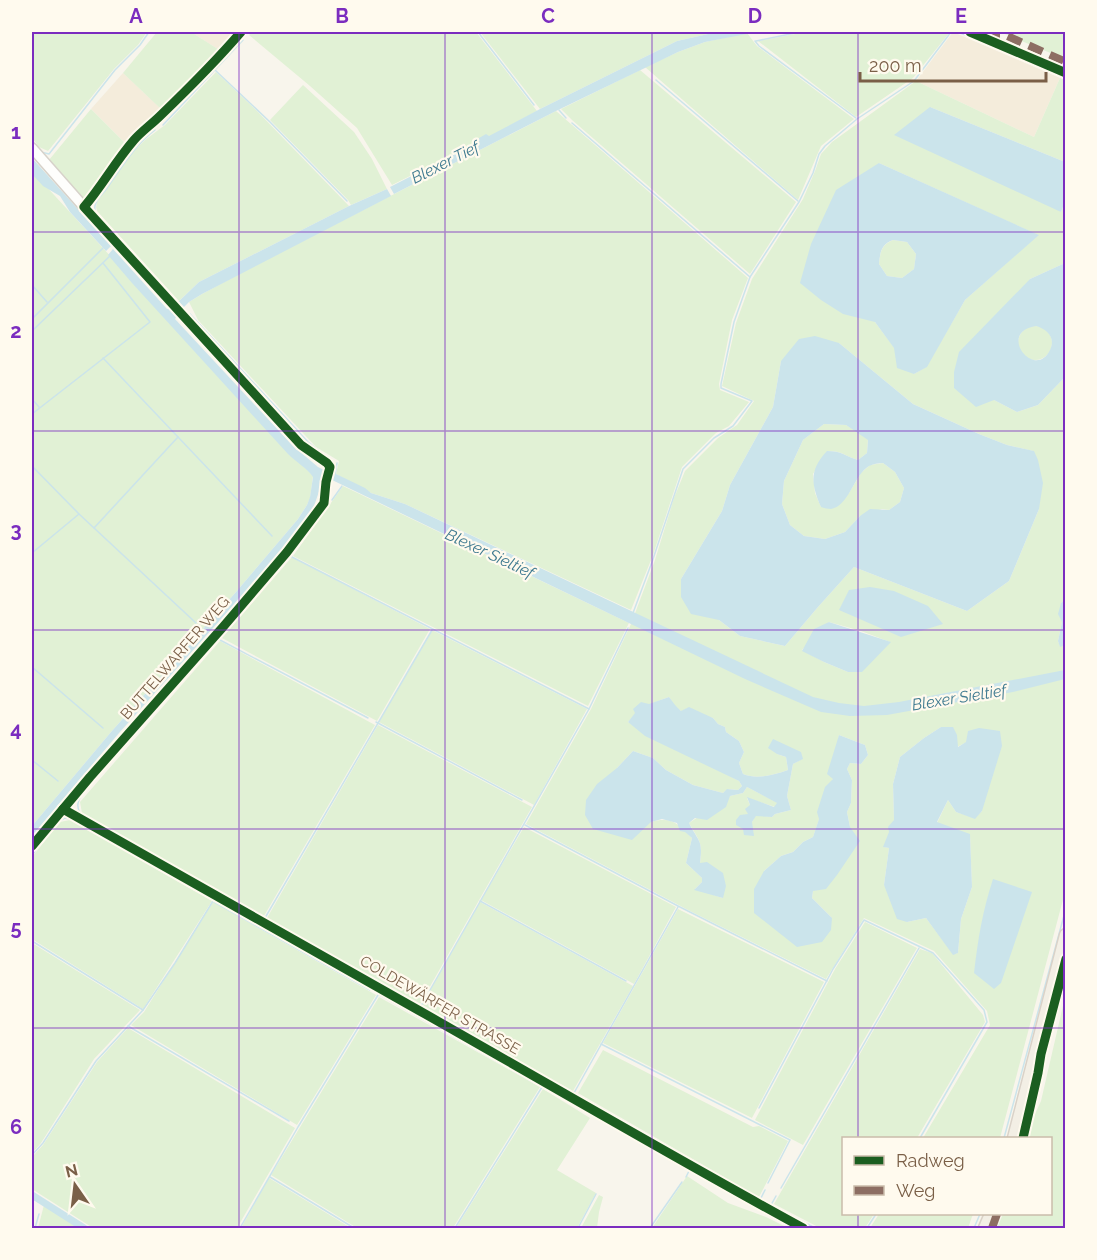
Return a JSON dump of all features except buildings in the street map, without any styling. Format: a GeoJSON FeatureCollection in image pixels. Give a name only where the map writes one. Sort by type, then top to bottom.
{"type":"FeatureCollection","features":[{"type":"Feature","properties":{"kind":"main road"},"geometry":{"type":"LineString","coordinates":[[1014,1137],[1065,936]]}},
{"type":"Feature","properties":{"kind":"street"},"geometry":{"type":"LineString","coordinates":[[32,148],[84,207],[136,138],[241,32]]}},
{"type":"Feature","properties":{"kind":"street"},"geometry":{"type":"LineString","coordinates":[[970,32],[1065,73]]}},
{"type":"Feature","properties":{"kind":"street","name":"BUTTELWARFER WEG"},"geometry":{"type":"LineString","coordinates":[[32,846],[287,552],[324,503],[330,467],[304,449],[84,207]]}},
{"type":"Feature","properties":{"kind":"street","name":"COLDEWÄRFER STRASSE"},"geometry":{"type":"LineString","coordinates":[[63,809],[803,1228]]}},
{"type":"Feature","properties":{"kind":"shaded area"},"geometry":{"type":"Polygon","coordinates":[[[191,32],[235,32],[221,51],[191,32]]]}},
{"type":"Feature","properties":{"kind":"shaded area"},"geometry":{"type":"Polygon","coordinates":[[[953,32],[1060,78],[1034,137],[916,81],[953,32]]]}},
{"type":"Feature","properties":{"kind":"shaded area"},"geometry":{"type":"Polygon","coordinates":[[[123,73],[162,110],[126,144],[91,109],[123,73]]]}},
{"type":"Feature","properties":{"kind":"green space"},"geometry":{"type":"Polygon","coordinates":[[[32,32],[147,32],[48,151],[39,147],[32,138],[32,32]]]}},
{"type":"Feature","properties":{"kind":"green space"},"geometry":{"type":"Polygon","coordinates":[[[157,32],[191,32],[221,51],[162,110],[123,73],[157,32]]]}},
{"type":"Feature","properties":{"kind":"green space"},"geometry":{"type":"Polygon","coordinates":[[[252,32],[476,32],[537,111],[392,185],[357,128],[249,35],[252,32]]]}},
{"type":"Feature","properties":{"kind":"green space"},"geometry":{"type":"Polygon","coordinates":[[[480,32],[717,32],[677,41],[540,109],[480,32]]]}},
{"type":"Feature","properties":{"kind":"green space"},"geometry":{"type":"Polygon","coordinates":[[[806,32],[950,32],[913,78],[856,117],[758,41],[806,32]]]}},
{"type":"Feature","properties":{"kind":"green space"},"geometry":{"type":"Polygon","coordinates":[[[1000,32],[1065,32],[1065,59],[1000,32]]]}},
{"type":"Feature","properties":{"kind":"green space"},"geometry":{"type":"Polygon","coordinates":[[[747,33],[757,46],[854,119],[821,146],[798,200],[645,67],[705,42],[747,33]]]}},
{"type":"Feature","properties":{"kind":"green space"},"geometry":{"type":"Polygon","coordinates":[[[640,70],[796,202],[750,274],[561,109],[640,70]]]}},
{"type":"Feature","properties":{"kind":"green space"},"geometry":{"type":"Polygon","coordinates":[[[216,72],[349,206],[199,282],[179,301],[97,211],[96,207],[97,202],[127,158],[165,125],[216,72]]]}},
{"type":"Feature","properties":{"kind":"green space"},"geometry":{"type":"Polygon","coordinates":[[[1060,78],[1065,80],[1065,162],[930,107],[1061,212],[1065,202],[1065,263],[1030,279],[994,400],[1017,412],[1038,405],[1065,377],[1066,600],[1061,603],[1062,622],[1058,641],[1060,646],[1066,645],[1065,892],[1000,1137],[924,1137],[990,1025],[987,1011],[934,951],[864,918],[826,979],[690,911],[526,824],[591,709],[631,624],[685,471],[718,438],[737,425],[754,401],[722,386],[736,323],[752,279],[803,199],[821,154],[832,142],[916,81],[1034,137],[1060,78]],[[879,163],[875,322],[914,374],[926,367],[965,300],[1038,235],[879,163]],[[839,343],[781,361],[773,407],[730,485],[722,511],[681,579],[719,620],[740,636],[785,646],[854,567],[967,611],[1009,581],[1039,509],[1033,451],[1007,445],[913,404],[839,343]],[[829,622],[802,650],[848,672],[890,642],[829,622]],[[669,697],[641,710],[628,722],[739,781],[742,786],[738,790],[728,789],[723,793],[693,785],[666,770],[653,758],[633,751],[617,768],[651,822],[664,820],[674,822],[692,838],[686,863],[702,878],[702,882],[695,889],[723,898],[700,863],[700,845],[689,823],[730,796],[743,793],[747,787],[778,803],[775,807],[747,798],[752,822],[756,815],[772,817],[791,810],[787,796],[793,764],[802,759],[777,754],[786,757],[788,770],[760,777],[743,774],[739,763],[744,752],[739,741],[726,732],[725,727],[713,718],[681,711],[674,706],[669,697]],[[941,727],[900,757],[893,784],[894,820],[884,847],[889,848],[884,885],[907,922],[926,918],[953,954],[958,953],[961,919],[972,887],[970,835],[937,823],[948,800],[956,812],[975,818],[982,811],[967,742],[957,747],[941,727]],[[839,735],[833,779],[813,837],[803,842],[793,852],[781,856],[764,871],[832,918],[812,898],[813,891],[850,827],[847,812],[851,803],[852,780],[847,769],[850,763],[861,764],[868,755],[865,745],[839,735]]]}},
{"type":"Feature","properties":{"kind":"green space"},"geometry":{"type":"Polygon","coordinates":[[[303,85],[354,132],[372,159],[387,189],[351,205],[270,120],[303,85]]]}},
{"type":"Feature","properties":{"kind":"green space"},"geometry":{"type":"Polygon","coordinates":[[[91,109],[126,144],[115,154],[83,199],[49,160],[91,109]]]}},
{"type":"Feature","properties":{"kind":"green space"},"geometry":{"type":"Polygon","coordinates":[[[556,111],[748,278],[732,320],[719,384],[720,390],[749,402],[729,426],[716,433],[682,467],[653,555],[631,610],[405,504],[371,493],[336,474],[339,461],[316,447],[198,320],[189,302],[258,264],[556,111]]]}},
{"type":"Feature","properties":{"kind":"green space"},"geometry":{"type":"Polygon","coordinates":[[[32,171],[313,476],[310,498],[298,519],[111,732],[32,826],[32,171]]]}},
{"type":"Feature","properties":{"kind":"green space"},"geometry":{"type":"Polygon","coordinates":[[[893,240],[907,242],[916,254],[914,269],[902,278],[887,276],[879,264],[882,250],[893,240]]]}},
{"type":"Feature","properties":{"kind":"green space"},"geometry":{"type":"Polygon","coordinates":[[[1035,326],[1047,331],[1052,343],[1047,355],[1035,360],[1023,355],[1018,343],[1023,331],[1035,326]]]}},
{"type":"Feature","properties":{"kind":"green space"},"geometry":{"type":"Polygon","coordinates":[[[824,424],[846,425],[868,439],[867,453],[858,460],[828,451],[813,474],[815,493],[821,507],[849,493],[861,473],[870,465],[883,463],[895,472],[904,488],[900,502],[889,510],[882,509],[860,516],[845,532],[825,539],[804,536],[790,525],[782,504],[784,481],[803,440],[824,424]]]}},
{"type":"Feature","properties":{"kind":"green space"},"geometry":{"type":"Polygon","coordinates":[[[343,486],[629,623],[588,706],[293,556],[343,486]]]}},
{"type":"Feature","properties":{"kind":"green space"},"geometry":{"type":"Polygon","coordinates":[[[292,557],[430,629],[377,721],[222,638],[292,557]]]}},
{"type":"Feature","properties":{"kind":"green space"},"geometry":{"type":"Polygon","coordinates":[[[432,630],[587,709],[534,805],[379,722],[432,630]]]}},
{"type":"Feature","properties":{"kind":"green space"},"geometry":{"type":"Polygon","coordinates":[[[220,641],[375,725],[264,916],[82,813],[80,802],[220,641]]]}},
{"type":"Feature","properties":{"kind":"green space"},"geometry":{"type":"Polygon","coordinates":[[[378,725],[532,807],[420,1004],[267,918],[378,725]]]}},
{"type":"Feature","properties":{"kind":"green space"},"geometry":{"type":"Polygon","coordinates":[[[70,820],[212,901],[143,1009],[32,939],[32,857],[60,822],[70,820]]]}},
{"type":"Feature","properties":{"kind":"green space"},"geometry":{"type":"Polygon","coordinates":[[[524,827],[676,907],[634,984],[481,900],[524,827]]]}},
{"type":"Feature","properties":{"kind":"green space"},"geometry":{"type":"Polygon","coordinates":[[[213,902],[376,995],[297,1125],[131,1025],[144,1012],[213,902]]]}},
{"type":"Feature","properties":{"kind":"green space"},"geometry":{"type":"Polygon","coordinates":[[[480,902],[633,986],[573,1091],[422,1005],[480,902]]]}},
{"type":"Feature","properties":{"kind":"green space"},"geometry":{"type":"Polygon","coordinates":[[[678,909],[824,982],[752,1118],[603,1043],[678,909]]]}},
{"type":"Feature","properties":{"kind":"green space"},"geometry":{"type":"Polygon","coordinates":[[[865,922],[917,948],[803,1145],[755,1120],[835,969],[865,922]]]}},
{"type":"Feature","properties":{"kind":"green space"},"geometry":{"type":"Polygon","coordinates":[[[32,943],[140,1010],[94,1059],[41,1143],[32,1153],[32,943]]]}},
{"type":"Feature","properties":{"kind":"green space"},"geometry":{"type":"Polygon","coordinates":[[[920,949],[932,953],[983,1015],[985,1022],[918,1137],[842,1137],[842,1215],[873,1215],[865,1228],[820,1228],[774,1204],[920,949]]]}},
{"type":"Feature","properties":{"kind":"green space"},"geometry":{"type":"Polygon","coordinates":[[[379,997],[540,1087],[453,1228],[357,1228],[271,1175],[379,997]]]}},
{"type":"Feature","properties":{"kind":"green space"},"geometry":{"type":"Polygon","coordinates":[[[1065,997],[1065,1228],[997,1228],[1003,1215],[1052,1215],[1052,1137],[1024,1137],[1041,1101],[1065,997]]]}},
{"type":"Feature","properties":{"kind":"green space"},"geometry":{"type":"Polygon","coordinates":[[[128,1028],[295,1128],[237,1228],[93,1228],[32,1189],[32,1157],[43,1145],[97,1062],[128,1028]]]}},
{"type":"Feature","properties":{"kind":"green space"},"geometry":{"type":"Polygon","coordinates":[[[603,1050],[753,1127],[759,1126],[788,1141],[759,1197],[578,1093],[603,1050]]]}},
{"type":"Feature","properties":{"kind":"green space"},"geometry":{"type":"Polygon","coordinates":[[[543,1089],[590,1118],[557,1170],[596,1193],[577,1228],[456,1228],[543,1089]]]}},
{"type":"Feature","properties":{"kind":"green space"},"geometry":{"type":"Polygon","coordinates":[[[687,1176],[728,1203],[788,1228],[652,1228],[687,1176]]]}},
{"type":"Feature","properties":{"kind":"green space"},"geometry":{"type":"Polygon","coordinates":[[[269,1178],[351,1228],[241,1228],[269,1178]]]}},
{"type":"Feature","properties":{"kind":"green space"},"geometry":{"type":"Polygon","coordinates":[[[599,1195],[603,1197],[597,1228],[581,1228],[599,1195]]]}},
{"type":"Feature","properties":{"kind":"green space"},"geometry":{"type":"Polygon","coordinates":[[[45,1205],[79,1228],[38,1228],[45,1205]]]}},
{"type":"Feature","properties":{"kind":"green space"},"geometry":{"type":"Polygon","coordinates":[[[878,1215],[973,1215],[968,1228],[870,1228],[878,1215]]]}},
{"type":"Feature","properties":{"kind":"water","name":"Blexer Tief"},"geometry":{"type":"Polygon","coordinates":[[[717,32],[757,32],[705,42],[678,52],[394,194],[390,187],[472,145],[474,141],[486,134],[489,136],[677,41],[717,32]]]}},
{"type":"Feature","properties":{"kind":"water"},"geometry":{"type":"Polygon","coordinates":[[[930,107],[1065,162],[1065,202],[1061,212],[894,135],[930,107]]]}},
{"type":"Feature","properties":{"kind":"water"},"geometry":{"type":"Polygon","coordinates":[[[32,158],[111,246],[106,251],[70,212],[60,196],[43,186],[32,174],[32,158]]]}},
{"type":"Feature","properties":{"kind":"water"},"geometry":{"type":"Polygon","coordinates":[[[879,163],[1039,235],[965,300],[927,367],[914,374],[897,368],[894,348],[875,322],[843,314],[800,283],[811,244],[836,190],[879,163]],[[893,240],[884,246],[879,264],[887,276],[902,278],[914,269],[916,254],[907,242],[893,240]]]}},
{"type":"Feature","properties":{"kind":"water"},"geometry":{"type":"Polygon","coordinates":[[[387,189],[391,196],[202,294],[181,310],[176,304],[199,282],[387,189]]]}},
{"type":"Feature","properties":{"kind":"water"},"geometry":{"type":"Polygon","coordinates":[[[113,249],[167,309],[172,308],[178,314],[175,319],[293,446],[326,471],[313,509],[305,522],[119,733],[32,836],[32,826],[111,732],[298,519],[310,497],[313,477],[288,454],[132,283],[108,255],[113,249]]]}},
{"type":"Feature","properties":{"kind":"water"},"geometry":{"type":"Polygon","coordinates":[[[1065,263],[1065,377],[1038,405],[1017,412],[994,400],[976,407],[954,388],[954,372],[959,352],[1030,279],[1065,263]],[[1040,327],[1025,330],[1019,337],[1022,352],[1028,358],[1036,360],[1043,358],[1052,346],[1051,338],[1040,327]]]}},
{"type":"Feature","properties":{"kind":"water"},"geometry":{"type":"Polygon","coordinates":[[[815,336],[839,343],[913,404],[1007,445],[1034,451],[1043,483],[1039,509],[1009,581],[967,611],[854,567],[785,646],[740,636],[719,620],[691,614],[681,597],[681,579],[722,511],[730,485],[773,407],[781,361],[799,339],[815,336]],[[824,424],[803,440],[784,481],[782,504],[790,525],[804,536],[825,539],[845,532],[870,509],[889,510],[900,502],[904,488],[895,472],[881,463],[871,465],[864,470],[837,507],[831,509],[821,507],[815,491],[814,478],[821,458],[827,451],[858,460],[867,453],[868,440],[846,425],[824,424]]]}},
{"type":"Feature","properties":{"kind":"water","name":"Blexer Sieltief"},"geometry":{"type":"Polygon","coordinates":[[[332,472],[371,493],[405,504],[813,697],[864,706],[899,702],[1065,670],[1065,679],[1013,692],[887,715],[850,716],[821,712],[745,679],[330,479],[332,472]]]}},
{"type":"Feature","properties":{"kind":"water"},"geometry":{"type":"Polygon","coordinates":[[[870,587],[894,591],[928,606],[943,624],[901,637],[839,610],[849,590],[870,587]]]}},
{"type":"Feature","properties":{"kind":"water"},"geometry":{"type":"Polygon","coordinates":[[[1065,600],[1065,645],[1060,647],[1058,641],[1062,622],[1058,614],[1061,603],[1065,600]]]}},
{"type":"Feature","properties":{"kind":"water"},"geometry":{"type":"Polygon","coordinates":[[[829,622],[891,642],[862,672],[848,672],[802,651],[814,629],[829,622]]]}},
{"type":"Feature","properties":{"kind":"water"},"geometry":{"type":"Polygon","coordinates":[[[669,697],[681,711],[689,707],[713,718],[725,727],[726,732],[739,741],[744,752],[739,763],[743,774],[760,777],[788,770],[786,757],[768,748],[773,739],[801,752],[803,759],[793,764],[787,796],[791,810],[772,817],[756,816],[752,822],[754,836],[744,835],[743,829],[736,825],[736,820],[740,815],[748,814],[745,809],[750,805],[747,797],[774,807],[777,803],[747,787],[743,793],[730,796],[726,807],[707,820],[695,818],[689,823],[700,845],[700,863],[707,862],[723,873],[726,886],[723,898],[694,890],[702,882],[702,878],[686,863],[692,838],[680,831],[677,823],[662,819],[651,822],[632,840],[593,829],[585,815],[586,800],[597,784],[633,751],[653,758],[666,770],[693,785],[723,793],[727,789],[738,790],[742,786],[739,781],[645,736],[628,722],[635,713],[633,709],[641,702],[649,704],[669,697]]]}},
{"type":"Feature","properties":{"kind":"water"},"geometry":{"type":"Polygon","coordinates":[[[941,727],[953,727],[957,735],[958,747],[966,742],[968,731],[979,728],[1000,731],[1002,746],[982,811],[975,819],[956,812],[948,800],[937,822],[970,834],[972,887],[961,919],[958,953],[953,955],[926,918],[907,922],[897,919],[884,885],[889,848],[883,847],[889,832],[888,827],[894,820],[893,784],[900,757],[941,727]]]}},
{"type":"Feature","properties":{"kind":"water"},"geometry":{"type":"Polygon","coordinates":[[[839,735],[865,745],[868,755],[861,764],[850,763],[847,769],[852,780],[851,803],[847,812],[850,827],[860,841],[826,889],[813,891],[812,898],[832,918],[831,930],[822,942],[797,947],[754,913],[754,889],[764,871],[781,856],[793,852],[803,842],[813,837],[819,819],[817,812],[825,787],[833,779],[827,774],[839,735]]]}},
{"type":"Feature","properties":{"kind":"water"},"geometry":{"type":"Polygon","coordinates":[[[993,879],[1032,892],[1001,983],[994,989],[974,973],[981,926],[993,879]]]}},
{"type":"Feature","properties":{"kind":"waterway"},"geometry":{"type":"LineString","coordinates":[[41,152],[49,154],[115,70],[140,45],[149,32]]}},
{"type":"Feature","properties":{"kind":"waterway"},"geometry":{"type":"LineString","coordinates":[[478,32],[534,105]]}},
{"type":"Feature","properties":{"kind":"waterway"},"geometry":{"type":"LineString","coordinates":[[756,41],[800,32]]}},
{"type":"Feature","properties":{"kind":"waterway"},"geometry":{"type":"LineString","coordinates":[[633,613],[683,469],[714,438],[733,426],[752,401],[721,388],[734,322],[750,277],[799,202],[819,154],[825,146],[857,119],[914,81],[951,32]]}},
{"type":"Feature","properties":{"kind":"waterway"},"geometry":{"type":"LineString","coordinates":[[958,32],[968,36]]}},
{"type":"Feature","properties":{"kind":"waterway"},"geometry":{"type":"LineString","coordinates":[[1000,39],[1034,54]]}},
{"type":"Feature","properties":{"kind":"waterway"},"geometry":{"type":"LineString","coordinates":[[163,125],[243,40]]}},
{"type":"Feature","properties":{"kind":"waterway"},"geometry":{"type":"LineString","coordinates":[[755,41],[856,118]]}},
{"type":"Feature","properties":{"kind":"waterway"},"geometry":{"type":"LineString","coordinates":[[1040,57],[1066,68]]}},
{"type":"Feature","properties":{"kind":"waterway"},"geometry":{"type":"LineString","coordinates":[[215,70],[270,122],[347,201]]}},
{"type":"Feature","properties":{"kind":"waterway"},"geometry":{"type":"LineString","coordinates":[[656,80],[798,201]]}},
{"type":"Feature","properties":{"kind":"waterway"},"geometry":{"type":"LineString","coordinates":[[559,110],[566,118]]}},
{"type":"Feature","properties":{"kind":"waterway"},"geometry":{"type":"LineString","coordinates":[[572,123],[750,277]]}},
{"type":"Feature","properties":{"kind":"waterway"},"geometry":{"type":"LineString","coordinates":[[155,130],[135,150],[98,199],[95,212],[174,298]]}},
{"type":"Feature","properties":{"kind":"waterway"},"geometry":{"type":"LineString","coordinates":[[32,319],[103,248]]}},
{"type":"Feature","properties":{"kind":"waterway"},"geometry":{"type":"LineString","coordinates":[[32,331],[111,255]]}},
{"type":"Feature","properties":{"kind":"waterway"},"geometry":{"type":"LineString","coordinates":[[32,414],[150,322],[103,263]]}},
{"type":"Feature","properties":{"kind":"waterway"},"geometry":{"type":"LineString","coordinates":[[32,285],[47,302]]}},
{"type":"Feature","properties":{"kind":"waterway"},"geometry":{"type":"LineString","coordinates":[[190,314],[308,442],[329,458]]}},
{"type":"Feature","properties":{"kind":"waterway"},"geometry":{"type":"LineString","coordinates":[[103,358],[272,536]]}},
{"type":"Feature","properties":{"kind":"waterway"},"geometry":{"type":"LineString","coordinates":[[32,399],[39,407]]}},
{"type":"Feature","properties":{"kind":"waterway"},"geometry":{"type":"LineString","coordinates":[[94,528],[178,437]]}},
{"type":"Feature","properties":{"kind":"waterway"},"geometry":{"type":"LineString","coordinates":[[335,475],[337,463]]}},
{"type":"Feature","properties":{"kind":"waterway"},"geometry":{"type":"LineString","coordinates":[[32,466],[79,514],[196,623]]}},
{"type":"Feature","properties":{"kind":"waterway"},"geometry":{"type":"LineString","coordinates":[[332,500],[342,486]]}},
{"type":"Feature","properties":{"kind":"waterway"},"geometry":{"type":"LineString","coordinates":[[254,912],[80,813],[78,804],[82,794],[291,556],[326,508]]}},
{"type":"Feature","properties":{"kind":"waterway"},"geometry":{"type":"LineString","coordinates":[[32,553],[79,514]]}},
{"type":"Feature","properties":{"kind":"waterway"},"geometry":{"type":"LineString","coordinates":[[292,557],[589,709]]}},
{"type":"Feature","properties":{"kind":"waterway"},"geometry":{"type":"LineString","coordinates":[[421,1006],[589,709],[628,628]]}},
{"type":"Feature","properties":{"kind":"waterway"},"geometry":{"type":"LineString","coordinates":[[265,918],[432,630]]}},
{"type":"Feature","properties":{"kind":"waterway"},"geometry":{"type":"LineString","coordinates":[[220,640],[368,718]]}},
{"type":"Feature","properties":{"kind":"waterway"},"geometry":{"type":"LineString","coordinates":[[32,667],[103,728]]}},
{"type":"Feature","properties":{"kind":"waterway"},"geometry":{"type":"LineString","coordinates":[[376,722],[522,800]]}},
{"type":"Feature","properties":{"kind":"waterway"},"geometry":{"type":"LineString","coordinates":[[32,760],[58,781]]}},
{"type":"Feature","properties":{"kind":"waterway"},"geometry":{"type":"LineString","coordinates":[[32,855],[59,821],[65,818],[70,819],[206,896]]}},
{"type":"Feature","properties":{"kind":"waterway"},"geometry":{"type":"LineString","coordinates":[[525,825],[827,981]]}},
{"type":"Feature","properties":{"kind":"waterway"},"geometry":{"type":"LineString","coordinates":[[32,1155],[43,1143],[96,1061],[143,1010],[213,901]]}},
{"type":"Feature","properties":{"kind":"waterway"},"geometry":{"type":"LineString","coordinates":[[480,901],[626,981]]}},
{"type":"Feature","properties":{"kind":"waterway"},"geometry":{"type":"LineString","coordinates":[[214,902],[370,990]]}},
{"type":"Feature","properties":{"kind":"waterway"},"geometry":{"type":"LineString","coordinates":[[574,1093],[678,907]]}},
{"type":"Feature","properties":{"kind":"waterway"},"geometry":{"type":"LineString","coordinates":[[1004,1137],[1066,908]]}},
{"type":"Feature","properties":{"kind":"waterway"},"geometry":{"type":"LineString","coordinates":[[759,1108],[833,969],[864,920],[933,953],[984,1010],[987,1022],[921,1137]]}},
{"type":"Feature","properties":{"kind":"waterway"},"geometry":{"type":"LineString","coordinates":[[32,941],[143,1010]]}},
{"type":"Feature","properties":{"kind":"waterway"},"geometry":{"type":"LineString","coordinates":[[781,1188],[919,948]]}},
{"type":"Feature","properties":{"kind":"waterway"},"geometry":{"type":"LineString","coordinates":[[325,952],[411,1000]]}},
{"type":"Feature","properties":{"kind":"waterway"},"geometry":{"type":"LineString","coordinates":[[240,1228],[378,995]]}},
{"type":"Feature","properties":{"kind":"waterway"},"geometry":{"type":"LineString","coordinates":[[380,995],[533,1082]]}},
{"type":"Feature","properties":{"kind":"waterway"},"geometry":{"type":"LineString","coordinates":[[419,1005],[563,1087]]}},
{"type":"Feature","properties":{"kind":"waterway"},"geometry":{"type":"LineString","coordinates":[[128,1026],[289,1121]]}},
{"type":"Feature","properties":{"kind":"waterway"},"geometry":{"type":"LineString","coordinates":[[601,1044],[790,1140],[768,1183]]}},
{"type":"Feature","properties":{"kind":"waterway"},"geometry":{"type":"LineString","coordinates":[[541,1086],[660,1153]]}},
{"type":"Feature","properties":{"kind":"waterway"},"geometry":{"type":"LineString","coordinates":[[455,1228],[542,1087]]}},
{"type":"Feature","properties":{"kind":"waterway"},"geometry":{"type":"LineString","coordinates":[[572,1092],[711,1172]]}},
{"type":"Feature","properties":{"kind":"waterway"},"geometry":{"type":"LineString","coordinates":[[664,1156],[676,1162]]}},
{"type":"Feature","properties":{"kind":"waterway"},"geometry":{"type":"LineString","coordinates":[[686,1177],[689,1171]]}},
{"type":"Feature","properties":{"kind":"waterway"},"geometry":{"type":"LineString","coordinates":[[270,1177],[354,1228]]}},
{"type":"Feature","properties":{"kind":"waterway"},"geometry":{"type":"LineString","coordinates":[[650,1228],[682,1182]]}},
{"type":"Feature","properties":{"kind":"waterway"},"geometry":{"type":"LineString","coordinates":[[720,1187],[792,1228]]}},
{"type":"Feature","properties":{"kind":"waterway"},"geometry":{"type":"LineString","coordinates":[[760,1200],[765,1190]]}},
{"type":"Feature","properties":{"kind":"waterway"},"geometry":{"type":"LineString","coordinates":[[578,1228],[596,1194]]}},
{"type":"Feature","properties":{"kind":"waterway"},"geometry":{"type":"LineString","coordinates":[[32,1195],[84,1228]]}},
{"type":"Feature","properties":{"kind":"waterway"},"geometry":{"type":"LineString","coordinates":[[776,1196],[771,1205],[815,1228]]}},
{"type":"Feature","properties":{"kind":"waterway"},"geometry":{"type":"LineString","coordinates":[[35,1228],[39,1214]]}},
{"type":"Feature","properties":{"kind":"waterway"},"geometry":{"type":"LineString","coordinates":[[867,1228],[875,1215]]}},
{"type":"Feature","properties":{"kind":"waterway"},"geometry":{"type":"LineString","coordinates":[[974,1228],[980,1215]]}},
{"type":"Feature","properties":{"kind":"marked path"},"geometry":{"type":"LineString","coordinates":[[985,35],[1005,35],[1066,62]]}},
{"type":"Feature","properties":{"kind":"marked path"},"geometry":{"type":"LineString","coordinates":[[992,1228],[997,1215]]}},
{"type":"Feature","properties":{"kind":"cycle path"},"geometry":{"type":"LineString","coordinates":[[32,846],[287,552],[324,503],[330,467],[327,463],[301,445],[84,207],[134,140],[192,85],[241,32]]}},
{"type":"Feature","properties":{"kind":"cycle path"},"geometry":{"type":"LineString","coordinates":[[970,32],[1066,73]]}},
{"type":"Feature","properties":{"kind":"cycle path"},"geometry":{"type":"LineString","coordinates":[[63,809],[803,1228]]}},
{"type":"Feature","properties":{"kind":"cycle path"},"geometry":{"type":"LineString","coordinates":[[1023,1137],[1041,1054],[1066,959]]}}]}
